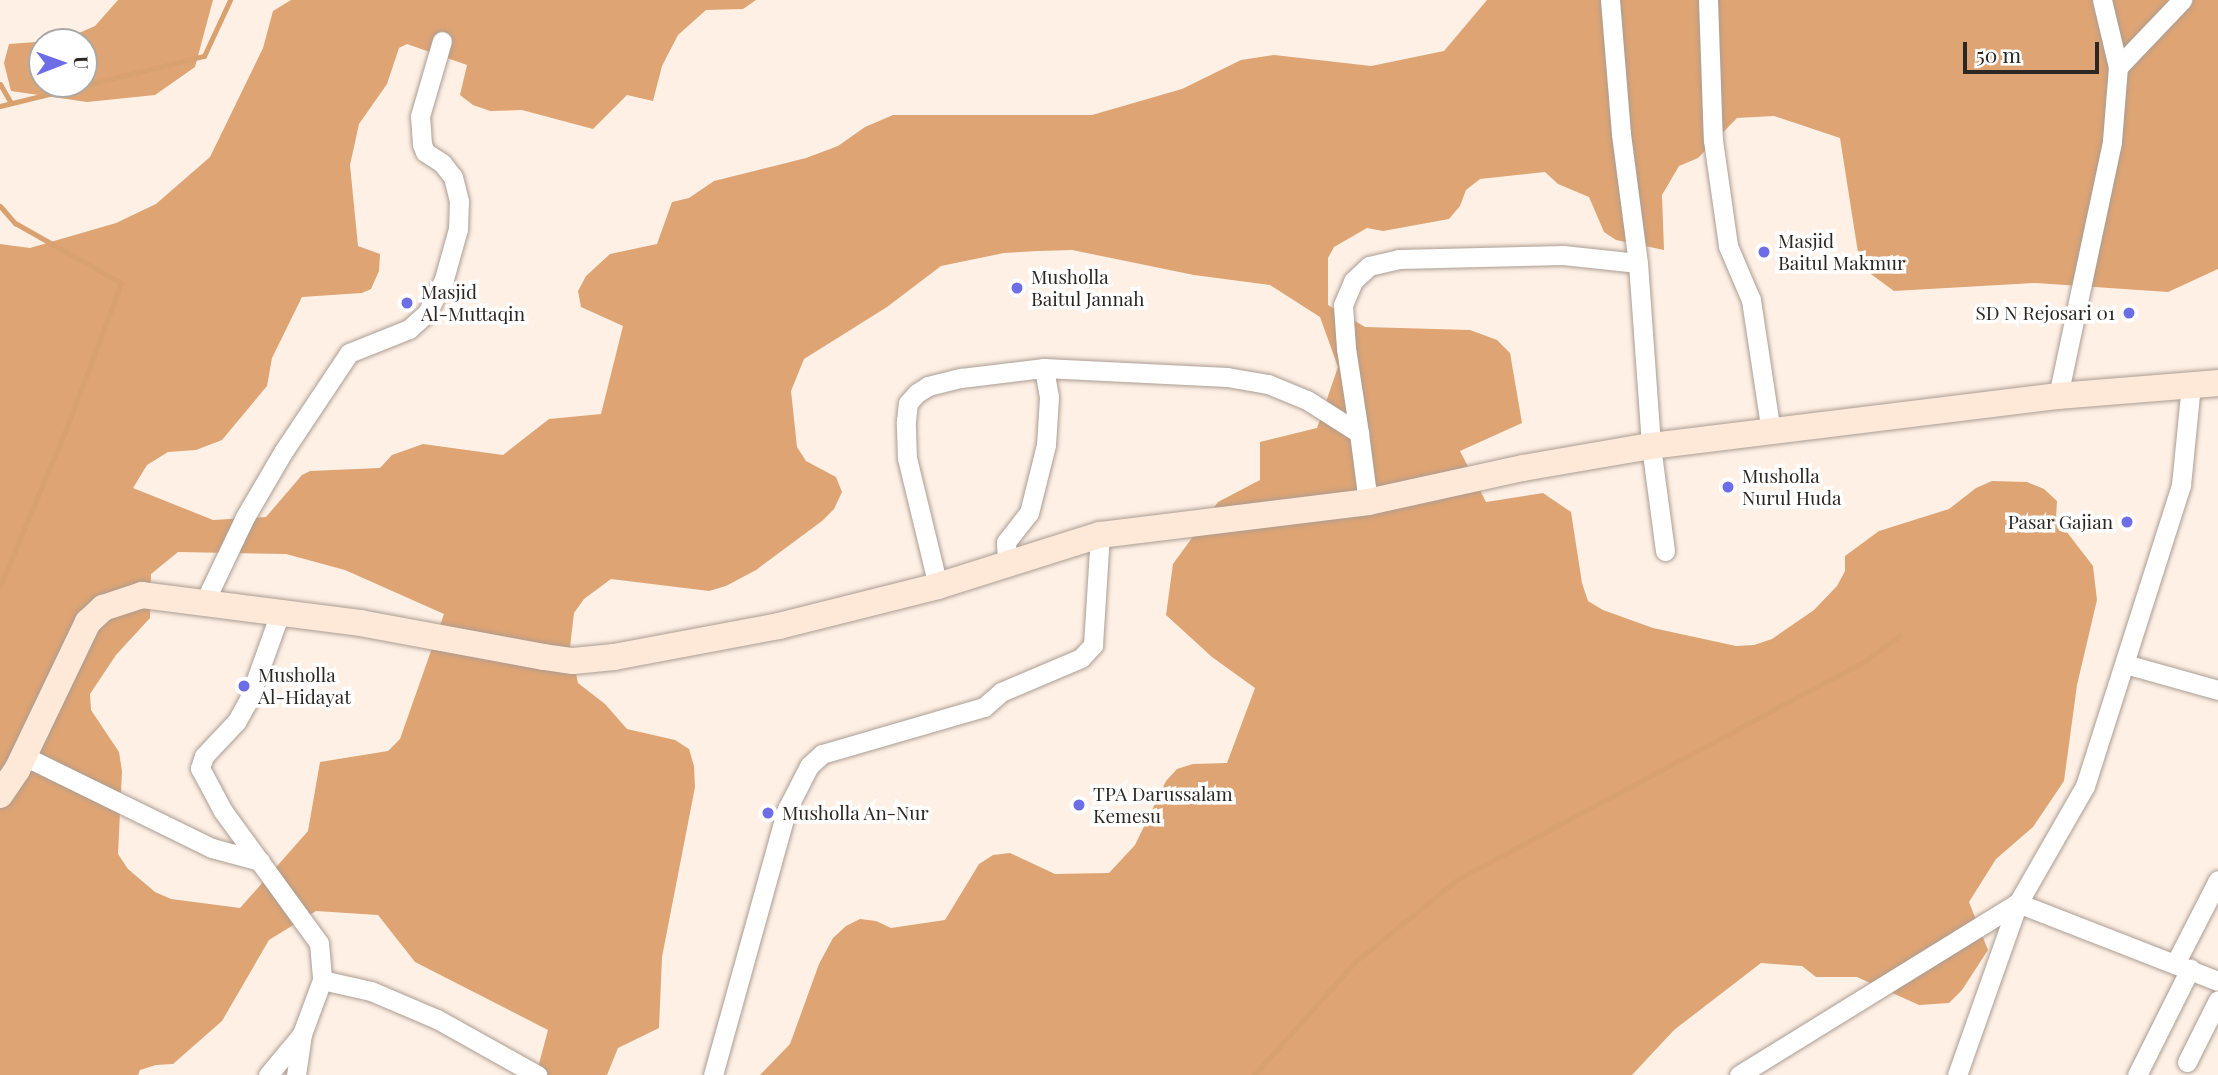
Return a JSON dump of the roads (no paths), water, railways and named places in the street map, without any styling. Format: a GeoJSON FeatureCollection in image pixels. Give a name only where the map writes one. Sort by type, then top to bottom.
{"type":"FeatureCollection","features":[{"type":"Feature","properties":{"kind":"street"},"geometry":{"type":"LineString","coordinates":[[1610,0],[1621,134],[1638,263],[1651,446],[1665,551]]}},
{"type":"Feature","properties":{"kind":"street"},"geometry":{"type":"LineString","coordinates":[[1708,0],[1713,140],[1726,233],[1728,246],[1751,300],[1771,432]]}},
{"type":"Feature","properties":{"kind":"street"},"geometry":{"type":"LineString","coordinates":[[2057,396],[2112,141],[2118,67],[2102,0]]}},
{"type":"Feature","properties":{"kind":"street"},"geometry":{"type":"LineString","coordinates":[[2118,67],[2182,0]]}},
{"type":"Feature","properties":{"kind":"street"},"geometry":{"type":"LineString","coordinates":[[204,603],[245,517],[283,452],[349,353],[409,329],[427,313],[444,279],[458,229],[459,201],[453,177],[442,163],[425,152],[420,117],[442,41]]}},
{"type":"Feature","properties":{"kind":"street"},"geometry":{"type":"LineString","coordinates":[[1368,502],[1346,348],[1343,305],[1353,281],[1369,266],[1399,259],[1563,255],[1638,263]]}},
{"type":"Feature","properties":{"kind":"street"},"geometry":{"type":"LineString","coordinates":[[938,586],[907,458],[908,403],[928,386],[961,378],[1044,368],[1227,377],[1268,384],[1307,400],[1359,433]]}},
{"type":"Feature","properties":{"kind":"street"},"geometry":{"type":"LineString","coordinates":[[1007,562],[1006,542],[1029,513],[1043,458],[1049,397],[1044,368]]}},
{"type":"Feature","properties":{"kind":"street"},"geometry":{"type":"LineString","coordinates":[[0,795],[24,756],[88,622],[103,608],[142,595],[360,622],[573,660],[614,657],[779,626],[938,586],[1007,562],[1100,535],[1368,502],[1523,468],[1651,446],[2057,396],[2218,383]]}},
{"type":"Feature","properties":{"kind":"street"},"geometry":{"type":"LineString","coordinates":[[1957,1075],[2018,903],[2085,786],[2180,485],[2191,385]]}},
{"type":"Feature","properties":{"kind":"street"},"geometry":{"type":"LineString","coordinates":[[713,1075],[786,811],[809,766],[822,754],[984,707],[1001,692],[1081,658],[1093,645],[1100,535]]}},
{"type":"Feature","properties":{"kind":"street"},"geometry":{"type":"LineString","coordinates":[[280,612],[249,699],[236,722],[204,756],[200,768],[223,811],[319,943],[323,961],[322,980],[302,1034],[296,1075]]}},
{"type":"Feature","properties":{"kind":"street"},"geometry":{"type":"LineString","coordinates":[[2125,664],[2218,690]]}},
{"type":"Feature","properties":{"kind":"street"},"geometry":{"type":"LineString","coordinates":[[24,756],[212,848],[260,861]]}},
{"type":"Feature","properties":{"kind":"street"},"geometry":{"type":"LineString","coordinates":[[2137,1075],[2218,880]]}},
{"type":"Feature","properties":{"kind":"street"},"geometry":{"type":"LineString","coordinates":[[2018,903],[2218,981]]}},
{"type":"Feature","properties":{"kind":"street"},"geometry":{"type":"LineString","coordinates":[[1739,1075],[2018,903]]}},
{"type":"Feature","properties":{"kind":"street"},"geometry":{"type":"LineString","coordinates":[[322,980],[370,991],[438,1019],[537,1075]]}},
{"type":"Feature","properties":{"kind":"street"},"geometry":{"type":"LineString","coordinates":[[2187,1062],[2218,1000]]}},
{"type":"Feature","properties":{"kind":"street"},"geometry":{"type":"LineString","coordinates":[[268,1075],[302,1034]]}},
{"type":"Feature","properties":{"kind":"waterway"},"geometry":{"type":"LineString","coordinates":[[0,106],[204,56],[230,0]]}},
{"type":"Feature","properties":{"kind":"waterway"},"geometry":{"type":"LineString","coordinates":[[0,84],[11,103]]}},
{"type":"Feature","properties":{"kind":"waterway"},"geometry":{"type":"LineString","coordinates":[[0,206],[15,223],[121,283],[66,429],[0,586]]}},
{"type":"Feature","properties":{"kind":"waterway"},"geometry":{"type":"LineString","coordinates":[[1254,1075],[1356,961],[1458,879],[1865,661],[1900,635]]}},
{"type":"Feature","properties":{"kind":"place","name":"Masjid Baitul Makmur"},"geometry":{"type":"Point","coordinates":[1764,252]}},
{"type":"Feature","properties":{"kind":"place","name":"Musholla Baitul Jannah"},"geometry":{"type":"Point","coordinates":[1017,288]}},
{"type":"Feature","properties":{"kind":"place","name":"Masjid Al-Muttaqin"},"geometry":{"type":"Point","coordinates":[407,303]}},
{"type":"Feature","properties":{"kind":"place","name":"SD N Rejosari 01"},"geometry":{"type":"Point","coordinates":[2129,313]}},
{"type":"Feature","properties":{"kind":"place","name":"Musholla Nurul Huda"},"geometry":{"type":"Point","coordinates":[1728,487]}},
{"type":"Feature","properties":{"kind":"place","name":"Pasar Gajian"},"geometry":{"type":"Point","coordinates":[2127,522]}},
{"type":"Feature","properties":{"kind":"place","name":"Musholla Al-Hidayat"},"geometry":{"type":"Point","coordinates":[244,686]}},
{"type":"Feature","properties":{"kind":"place","name":"TPA Darussalam Kemesu"},"geometry":{"type":"Point","coordinates":[1079,805]}},
{"type":"Feature","properties":{"kind":"place","name":"Musholla An-Nur"},"geometry":{"type":"Point","coordinates":[768,813]}}]}
